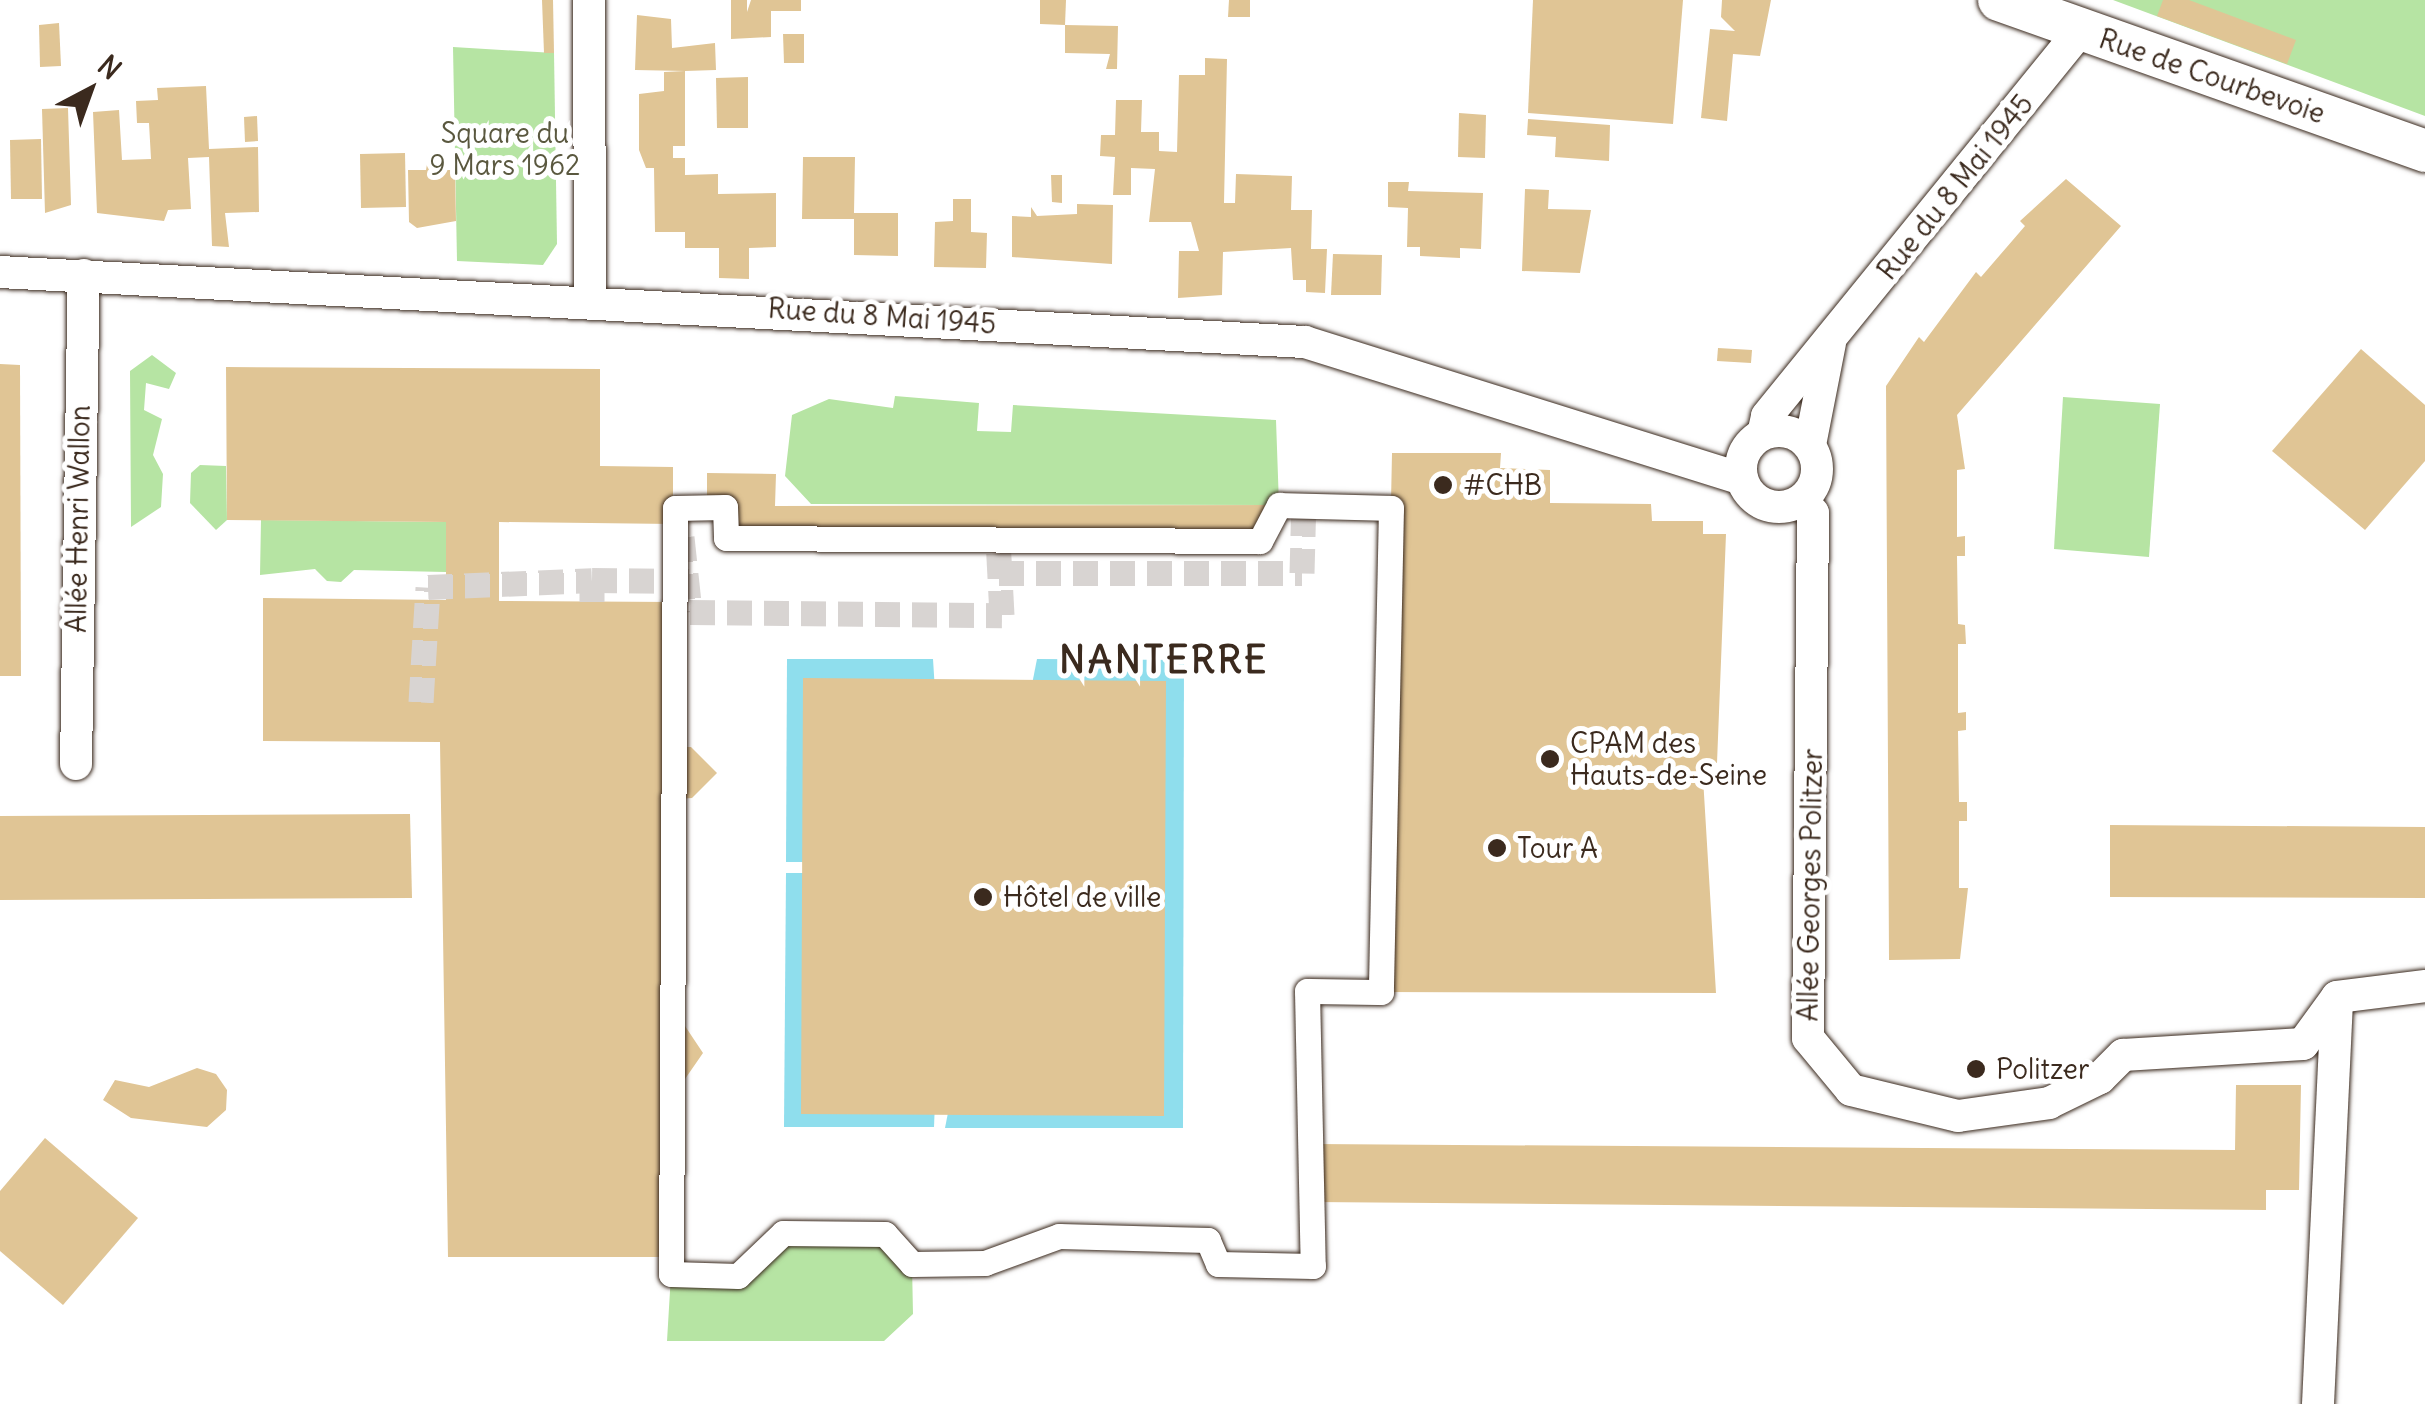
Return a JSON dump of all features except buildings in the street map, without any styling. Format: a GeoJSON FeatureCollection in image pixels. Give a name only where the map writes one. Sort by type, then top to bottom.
{"type":"FeatureCollection","features":[{"type":"Feature","properties":{"kind":"street"},"geometry":{"type":"LineString","coordinates":[[588,0],[590,301]]}},
{"type":"Feature","properties":{"kind":"street","name":"Rue de Courbevoie"},"geometry":{"type":"LineString","coordinates":[[2000,0],[2425,152]]}},
{"type":"Feature","properties":{"kind":"street","name":"Rue du 8 Mai 1945"},"geometry":{"type":"LineString","coordinates":[[1763,434],[1766,416],[1830,343],[2080,30]]}},
{"type":"Feature","properties":{"kind":"street","name":"Rue du 8 Mai 1945"},"geometry":{"type":"LineString","coordinates":[[0,272],[1304,342],[1742,479]]}},
{"type":"Feature","properties":{"kind":"street","name":"Allée Henri Wallon"},"geometry":{"type":"LineString","coordinates":[[76,764],[84,275]]}},
{"type":"Feature","properties":{"kind":"street","name":"Rue du 8 Mai 1945"},"geometry":{"type":"LineString","coordinates":[[1810,445],[1830,343]]}},
{"type":"Feature","properties":{"kind":"street"},"geometry":{"type":"LineString","coordinates":[[1789,431],[1810,445],[1818,474],[1802,500],[1774,507],[1742,479],[1744,453],[1763,434],[1789,431]]}},
{"type":"Feature","properties":{"kind":"street","name":"Allée Georges Politzer"},"geometry":{"type":"LineString","coordinates":[[1802,500],[1813,512],[1808,1038],[1851,1090],[1958,1116],[2049,1103],[2100,1078],[2123,1055],[2302,1044],[2337,997]]}},
{"type":"Feature","properties":{"kind":"street"},"geometry":{"type":"LineString","coordinates":[[1279,505],[1391,508],[1382,992],[1307,991],[1313,1266],[1218,1264],[1208,1240],[1058,1236],[985,1263],[912,1264],[885,1234],[783,1233],[738,1276],[671,1274],[675,508],[694,508],[724,507],[726,538],[1260,541],[1279,505]]}},
{"type":"Feature","properties":{"kind":"street"},"geometry":{"type":"LineString","coordinates":[[2318,1404],[2337,997],[2425,986]]}},
{"type":"Feature","properties":{"kind":"green space"},"geometry":{"type":"Polygon","coordinates":[[[2113,0],[2425,0],[2425,116],[2113,0]]]}},
{"type":"Feature","properties":{"kind":"green space","name":"Square du 9 Mars 1962"},"geometry":{"type":"Polygon","coordinates":[[[453,47],[554,53],[557,244],[543,265],[457,261],[453,47]]]}},
{"type":"Feature","properties":{"kind":"green space"},"geometry":{"type":"Polygon","coordinates":[[[152,355],[176,373],[169,389],[146,383],[144,410],[162,419],[153,455],[163,474],[161,507],[131,527],[130,371],[152,355]]]}},
{"type":"Feature","properties":{"kind":"green space"},"geometry":{"type":"Polygon","coordinates":[[[895,396],[979,403],[977,431],[1011,432],[1013,405],[1276,420],[1279,505],[811,504],[785,476],[792,415],[829,399],[893,408],[895,396]]]}},
{"type":"Feature","properties":{"kind":"green space"},"geometry":{"type":"Polygon","coordinates":[[[2063,397],[2160,404],[2149,557],[2054,549],[2063,397]]]}},
{"type":"Feature","properties":{"kind":"green space"},"geometry":{"type":"Polygon","coordinates":[[[200,465],[226,466],[227,520],[216,530],[190,503],[191,473],[200,465]]]}},
{"type":"Feature","properties":{"kind":"green space"},"geometry":{"type":"Polygon","coordinates":[[[261,520],[446,522],[446,572],[354,570],[341,582],[327,581],[315,569],[260,575],[261,520]]]}},
{"type":"Feature","properties":{"kind":"green space"},"geometry":{"type":"Polygon","coordinates":[[[783,1233],[885,1234],[912,1264],[913,1314],[884,1341],[667,1341],[671,1274],[738,1276],[783,1233]]]}},
{"type":"Feature","properties":{"kind":"water"},"geometry":{"type":"Polygon","coordinates":[[[787,659],[933,659],[935,691],[811,862],[786,862],[787,659]]]}},
{"type":"Feature","properties":{"kind":"water"},"geometry":{"type":"Polygon","coordinates":[[[1037,659],[1184,660],[1183,1128],[945,1128],[1037,659]]]}},
{"type":"Feature","properties":{"kind":"water"},"geometry":{"type":"Polygon","coordinates":[[[786,873],[811,873],[935,1102],[934,1127],[784,1127],[786,873]]]}},
{"type":"Feature","properties":{"kind":"tunnel"},"geometry":{"type":"LineString","coordinates":[[999,573],[1302,573],[1304,495]]}},
{"type":"Feature","properties":{"kind":"tunnel"},"geometry":{"type":"LineString","coordinates":[[682,537],[690,612],[1002,615],[998,539]]}},
{"type":"Feature","properties":{"kind":"tunnel"},"geometry":{"type":"LineString","coordinates":[[592,602],[592,580],[689,581]]}},
{"type":"Feature","properties":{"kind":"tunnel"},"geometry":{"type":"LineString","coordinates":[[421,702],[428,587],[592,580]]}},
{"type":"Feature","properties":{"kind":"place","name":"#CHB"},"geometry":{"type":"Point","coordinates":[1443,485]}},
{"type":"Feature","properties":{"kind":"place","name":"CPAM des Hauts-de-Seine"},"geometry":{"type":"Point","coordinates":[1550,759]}},
{"type":"Feature","properties":{"kind":"place","name":"Tour A"},"geometry":{"type":"Point","coordinates":[1497,848]}},
{"type":"Feature","properties":{"kind":"place","name":"Hôtel de ville"},"geometry":{"type":"Point","coordinates":[983,897]}},
{"type":"Feature","properties":{"kind":"place","name":"Politzer"},"geometry":{"type":"Point","coordinates":[1976,1069]}},
{"type":"Feature","properties":{"kind":"district","name":"NANTERRE"},"geometry":{"type":"Point","coordinates":[1164,660]}}]}
